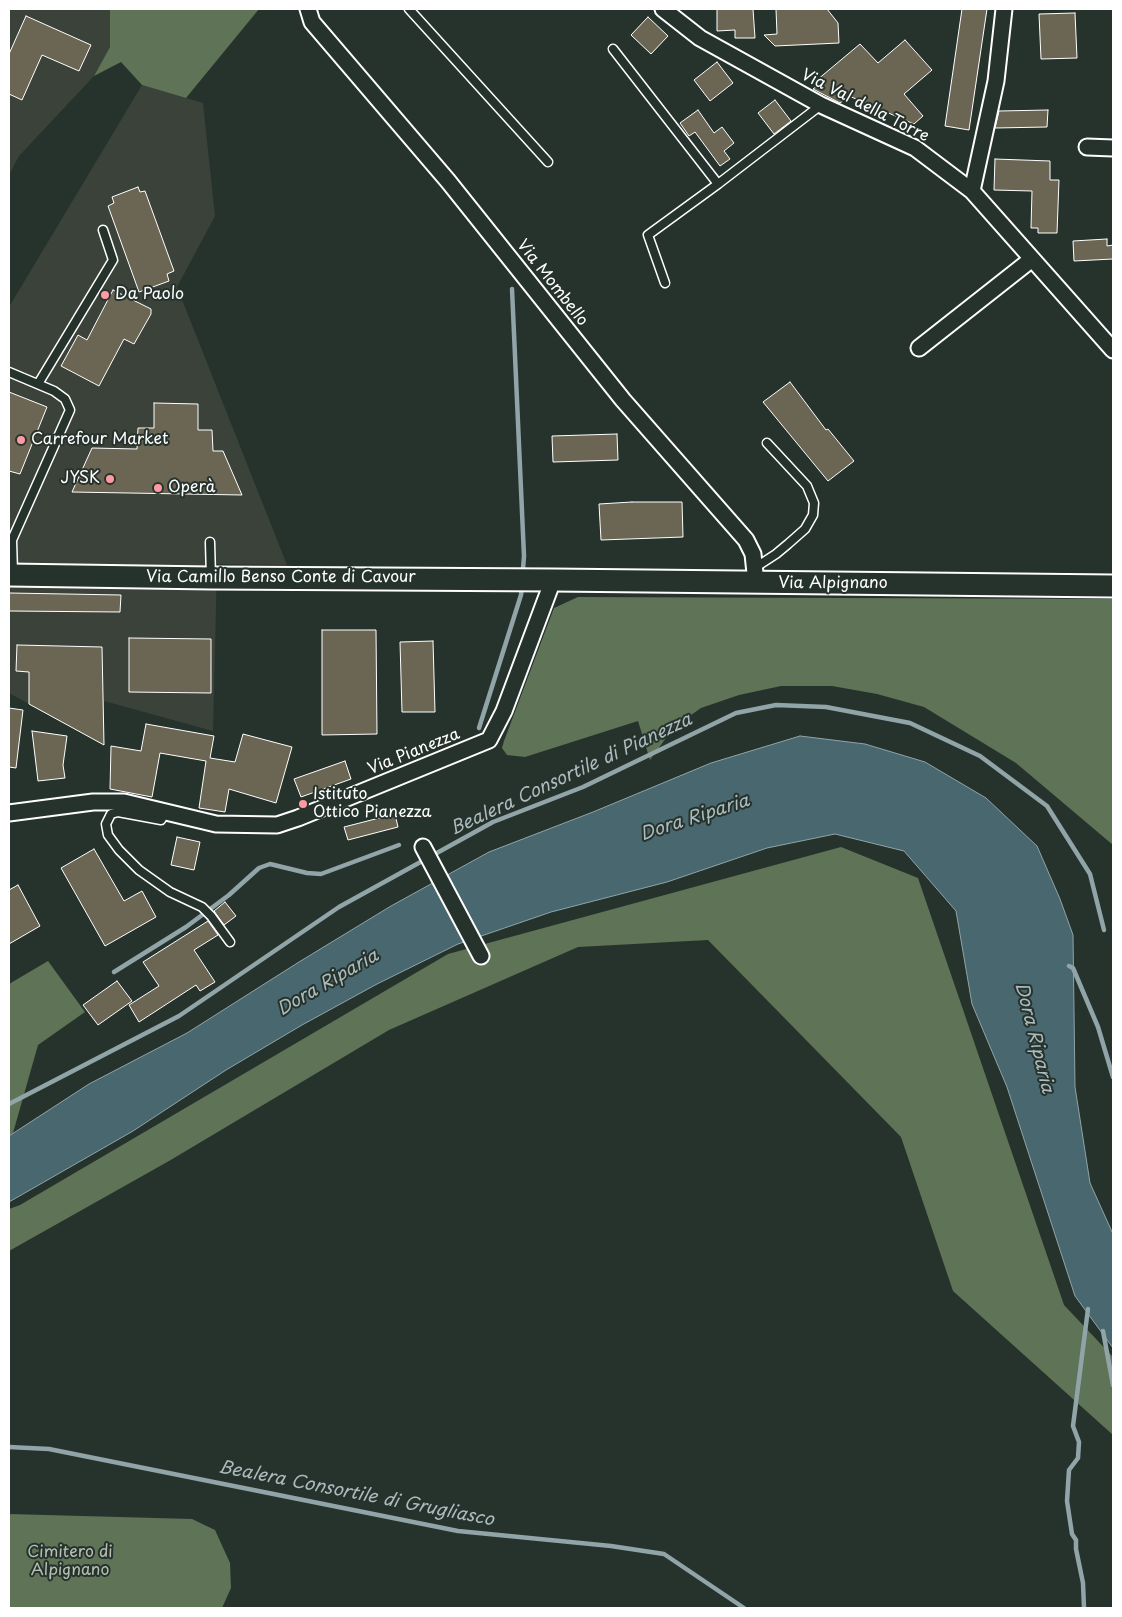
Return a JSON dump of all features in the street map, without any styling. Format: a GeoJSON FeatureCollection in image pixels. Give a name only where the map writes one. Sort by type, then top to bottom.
{"type":"FeatureCollection","features":[{"type":"Feature","properties":{"kind":"street","name":"Via Mombello"},"geometry":{"type":"LineString","coordinates":[[308,9],[312,22],[448,181],[623,400],[746,540],[753,554],[756,575]]}},
{"type":"Feature","properties":{"kind":"street","name":"Via Val della Torre"},"geometry":{"type":"LineString","coordinates":[[663,9],[700,38],[821,106],[915,148],[972,191],[1113,350]]}},
{"type":"Feature","properties":{"kind":"street"},"geometry":{"type":"LineString","coordinates":[[972,191],[996,81],[1004,9]]}},
{"type":"Feature","properties":{"kind":"street"},"geometry":{"type":"LineString","coordinates":[[1087,147],[1113,148]]}},
{"type":"Feature","properties":{"kind":"street"},"geometry":{"type":"LineString","coordinates":[[920,348],[1032,259]]}},
{"type":"Feature","properties":{"kind":"street","name":"Via Camillo Benso Conte di Cavour"},"geometry":{"type":"LineString","coordinates":[[11,575],[554,580]]}},
{"type":"Feature","properties":{"kind":"street","name":"Via Alpignano"},"geometry":{"type":"LineString","coordinates":[[554,580],[756,575],[1113,586]]}},
{"type":"Feature","properties":{"kind":"street","name":"Via Pianezza"},"geometry":{"type":"LineString","coordinates":[[9,813],[93,802],[124,802],[216,824],[277,825],[489,740],[504,711],[554,580]]}},
{"type":"Feature","properties":{"kind":"street"},"geometry":{"type":"LineString","coordinates":[[423,847],[481,956]]}},
{"type":"Feature","properties":{"kind":"lane"},"geometry":{"type":"LineString","coordinates":[[409,9],[548,162]]}},
{"type":"Feature","properties":{"kind":"lane"},"geometry":{"type":"LineString","coordinates":[[613,49],[718,184]]}},
{"type":"Feature","properties":{"kind":"lane"},"geometry":{"type":"LineString","coordinates":[[665,283],[648,235],[821,106]]}},
{"type":"Feature","properties":{"kind":"lane"},"geometry":{"type":"LineString","coordinates":[[38,384],[113,260],[103,230]]}},
{"type":"Feature","properties":{"kind":"lane"},"geometry":{"type":"LineString","coordinates":[[9,372],[54,391],[65,399],[70,410],[10,541],[11,575]]}},
{"type":"Feature","properties":{"kind":"lane"},"geometry":{"type":"LineString","coordinates":[[756,575],[776,554],[805,529],[814,515],[814,503],[807,486],[767,443]]}},
{"type":"Feature","properties":{"kind":"lane"},"geometry":{"type":"LineString","coordinates":[[210,542],[211,578]]}},
{"type":"Feature","properties":{"kind":"lane"},"geometry":{"type":"LineString","coordinates":[[166,811],[161,820],[118,812],[111,814],[106,824],[108,835],[119,850],[139,870],[170,892],[202,907],[230,942]]}},
{"type":"Feature","properties":{"kind":"shaded area"},"geometry":{"type":"Polygon","coordinates":[[[9,9],[110,9],[110,47],[94,76],[19,156],[9,175],[9,9]]]}},
{"type":"Feature","properties":{"kind":"shaded area"},"geometry":{"type":"Polygon","coordinates":[[[142,85],[203,103],[215,216],[177,287],[287,565],[217,564],[213,731],[104,701],[104,745],[9,693],[9,307],[142,85]]]}},
{"type":"Feature","properties":{"kind":"green space"},"geometry":{"type":"Polygon","coordinates":[[[110,9],[259,9],[186,98],[142,85],[121,62],[94,76],[110,47],[110,9]]]}},
{"type":"Feature","properties":{"kind":"green space"},"geometry":{"type":"Polygon","coordinates":[[[578,597],[1113,599],[1113,845],[1016,763],[924,707],[877,694],[832,686],[781,686],[739,695],[701,708],[674,727],[650,760],[638,721],[525,757],[507,755],[502,748],[504,741],[554,608],[578,597]]]}},
{"type":"Feature","properties":{"kind":"green space"},"geometry":{"type":"Polygon","coordinates":[[[841,847],[918,878],[1064,1305],[1113,1357],[1113,1435],[953,1291],[901,1137],[708,940],[578,947],[389,1030],[169,1161],[9,1251],[9,1209],[20,1205],[448,954],[841,847]]]}},
{"type":"Feature","properties":{"kind":"green space"},"geometry":{"type":"Polygon","coordinates":[[[48,961],[85,1012],[38,1045],[13,1133],[9,1136],[9,984],[48,961]]]}},
{"type":"Feature","properties":{"kind":"green space","name":"Cimitero di Alpignano"},"geometry":{"type":"Polygon","coordinates":[[[9,1514],[192,1519],[215,1530],[230,1563],[231,1588],[222,1608],[9,1608],[9,1514]]]}},
{"type":"Feature","properties":{"kind":"water","name":"Dora Riparia"},"geometry":{"type":"Polygon","coordinates":[[[800,736],[865,744],[925,762],[986,798],[1037,846],[1073,935],[1075,1087],[1090,1183],[1113,1234],[1113,1348],[1075,1296],[1007,1087],[972,1004],[956,911],[904,851],[835,834],[767,848],[667,882],[551,912],[458,944],[377,984],[302,1025],[226,1070],[133,1131],[9,1202],[9,1136],[89,1084],[187,1033],[391,906],[489,852],[593,812],[711,763],[800,736]]]}},
{"type":"Feature","properties":{"kind":"building"},"geometry":{"type":"Polygon","coordinates":[[[717,9],[753,9],[755,38],[735,38],[735,30],[717,31],[717,9]]]}},
{"type":"Feature","properties":{"kind":"building"},"geometry":{"type":"Polygon","coordinates":[[[776,9],[827,9],[838,23],[839,43],[775,46],[764,35],[777,34],[776,9]]]}},
{"type":"Feature","properties":{"kind":"building"},"geometry":{"type":"Polygon","coordinates":[[[962,9],[987,9],[969,130],[945,126],[962,9]]]}},
{"type":"Feature","properties":{"kind":"building"},"geometry":{"type":"Polygon","coordinates":[[[1075,13],[1077,58],[1041,59],[1039,14],[1075,13]]]}},
{"type":"Feature","properties":{"kind":"building"},"geometry":{"type":"Polygon","coordinates":[[[26,16],[91,45],[79,71],[42,55],[22,100],[9,94],[9,54],[26,16]]]}},
{"type":"Feature","properties":{"kind":"building"},"geometry":{"type":"Polygon","coordinates":[[[648,17],[668,36],[651,54],[631,35],[648,17]]]}},
{"type":"Feature","properties":{"kind":"building"},"geometry":{"type":"Polygon","coordinates":[[[905,40],[932,70],[904,94],[923,116],[914,124],[849,96],[840,103],[813,89],[820,84],[817,80],[860,44],[878,63],[905,40]]]}},
{"type":"Feature","properties":{"kind":"building"},"geometry":{"type":"Polygon","coordinates":[[[717,62],[733,83],[710,101],[694,80],[717,62]]]}},
{"type":"Feature","properties":{"kind":"building"},"geometry":{"type":"Polygon","coordinates":[[[775,100],[791,121],[774,134],[758,113],[775,100]]]}},
{"type":"Feature","properties":{"kind":"building"},"geometry":{"type":"Polygon","coordinates":[[[698,110],[714,133],[722,127],[734,143],[724,151],[730,159],[720,166],[695,132],[689,136],[680,123],[698,110]]]}},
{"type":"Feature","properties":{"kind":"building"},"geometry":{"type":"Polygon","coordinates":[[[1048,110],[1047,127],[995,128],[999,111],[1048,110]]]}},
{"type":"Feature","properties":{"kind":"building"},"geometry":{"type":"Polygon","coordinates":[[[995,159],[1050,161],[1050,180],[1059,180],[1057,233],[1038,233],[1038,228],[1031,228],[1032,191],[994,190],[995,159]]]}},
{"type":"Feature","properties":{"kind":"building"},"geometry":{"type":"Polygon","coordinates":[[[138,187],[140,192],[145,191],[174,271],[167,274],[169,281],[139,292],[108,206],[114,203],[112,197],[138,187]]]}},
{"type":"Feature","properties":{"kind":"building"},"geometry":{"type":"Polygon","coordinates":[[[1107,239],[1107,246],[1113,245],[1113,259],[1074,261],[1073,241],[1107,239]]]}},
{"type":"Feature","properties":{"kind":"building"},"geometry":{"type":"Polygon","coordinates":[[[113,290],[151,309],[151,314],[134,344],[124,339],[99,386],[61,366],[78,335],[87,340],[113,290]]]}},
{"type":"Feature","properties":{"kind":"building"},"geometry":{"type":"Polygon","coordinates":[[[790,382],[826,430],[828,429],[854,461],[828,481],[763,402],[790,382]]]}},
{"type":"Feature","properties":{"kind":"building","name":"Carrefour Market"},"geometry":{"type":"Polygon","coordinates":[[[9,392],[47,407],[20,474],[9,471],[9,392]]]}},
{"type":"Feature","properties":{"kind":"building"},"geometry":{"type":"Polygon","coordinates":[[[154,403],[198,404],[198,430],[212,430],[213,451],[223,451],[242,495],[72,492],[92,448],[137,449],[138,428],[154,428],[154,403]]]}},
{"type":"Feature","properties":{"kind":"building"},"geometry":{"type":"Polygon","coordinates":[[[617,434],[618,460],[553,462],[552,436],[617,434]]]}},
{"type":"Feature","properties":{"kind":"building"},"geometry":{"type":"Polygon","coordinates":[[[682,502],[683,537],[601,540],[599,504],[682,502]]]}},
{"type":"Feature","properties":{"kind":"building"},"geometry":{"type":"Polygon","coordinates":[[[9,593],[121,595],[120,612],[9,611],[9,593]]]}},
{"type":"Feature","properties":{"kind":"building"},"geometry":{"type":"Polygon","coordinates":[[[322,630],[376,630],[377,734],[322,735],[322,630]]]}},
{"type":"Feature","properties":{"kind":"building"},"geometry":{"type":"Polygon","coordinates":[[[129,638],[211,639],[211,693],[129,692],[129,638]]]}},
{"type":"Feature","properties":{"kind":"building"},"geometry":{"type":"Polygon","coordinates":[[[433,641],[435,712],[402,712],[400,642],[433,641]]]}},
{"type":"Feature","properties":{"kind":"building"},"geometry":{"type":"Polygon","coordinates":[[[17,645],[102,647],[104,745],[29,704],[29,672],[16,671],[17,645]]]}},
{"type":"Feature","properties":{"kind":"building"},"geometry":{"type":"Polygon","coordinates":[[[9,708],[23,710],[16,768],[9,767],[9,708]]]}},
{"type":"Feature","properties":{"kind":"building"},"geometry":{"type":"Polygon","coordinates":[[[146,724],[214,736],[210,758],[235,762],[243,734],[292,747],[276,803],[229,789],[225,812],[199,808],[206,761],[160,753],[152,797],[110,789],[111,746],[141,751],[146,724]]]}},
{"type":"Feature","properties":{"kind":"building"},"geometry":{"type":"Polygon","coordinates":[[[32,731],[67,736],[63,765],[65,778],[38,781],[32,731]]]}},
{"type":"Feature","properties":{"kind":"building"},"geometry":{"type":"Polygon","coordinates":[[[345,761],[351,779],[301,797],[294,779],[345,761]]]}},
{"type":"Feature","properties":{"kind":"building"},"geometry":{"type":"Polygon","coordinates":[[[395,814],[398,827],[348,840],[344,827],[395,814]]]}},
{"type":"Feature","properties":{"kind":"building"},"geometry":{"type":"Polygon","coordinates":[[[177,837],[200,842],[194,870],[171,865],[177,837]]]}},
{"type":"Feature","properties":{"kind":"building"},"geometry":{"type":"Polygon","coordinates":[[[94,849],[124,901],[142,891],[156,917],[105,946],[61,868],[94,849]]]}},
{"type":"Feature","properties":{"kind":"building"},"geometry":{"type":"Polygon","coordinates":[[[18,885],[40,926],[9,944],[9,890],[18,885]]]}},
{"type":"Feature","properties":{"kind":"building"},"geometry":{"type":"Polygon","coordinates":[[[225,902],[236,916],[224,925],[214,911],[225,902]]]}},
{"type":"Feature","properties":{"kind":"building"},"geometry":{"type":"Polygon","coordinates":[[[208,921],[218,935],[194,950],[215,982],[200,991],[196,985],[139,1022],[129,1005],[159,986],[143,962],[208,921]]]}},
{"type":"Feature","properties":{"kind":"building"},"geometry":{"type":"Polygon","coordinates":[[[117,981],[132,1001],[98,1025],[83,1005],[117,981]]]}},
{"type":"Feature","properties":{"kind":"waterway"},"geometry":{"type":"LineString","coordinates":[[512,289],[524,556],[523,569]]}},
{"type":"Feature","properties":{"kind":"waterway"},"geometry":{"type":"LineString","coordinates":[[479,728],[522,587]]}},
{"type":"Feature","properties":{"kind":"waterway","name":"Bealera Consortile di Pianezza"},"geometry":{"type":"LineString","coordinates":[[9,1104],[179,1016],[339,907],[493,822],[583,787],[736,713],[776,705],[826,707],[910,723],[980,756],[1047,806],[1090,874],[1104,930]]}},
{"type":"Feature","properties":{"kind":"waterway"},"geometry":{"type":"LineString","coordinates":[[114,972],[186,927],[229,895],[259,868],[270,864],[307,873],[321,874],[399,845]]}},
{"type":"Feature","properties":{"kind":"waterway"},"geometry":{"type":"LineString","coordinates":[[1069,966],[1073,968],[1098,1027],[1113,1077]]}},
{"type":"Feature","properties":{"kind":"waterway"},"geometry":{"type":"LineString","coordinates":[[1084,1608],[1083,1583],[1067,1501],[1069,1470],[1078,1458],[1079,1442],[1073,1426],[1088,1309]]}},
{"type":"Feature","properties":{"kind":"waterway"},"geometry":{"type":"LineString","coordinates":[[1103,1331],[1113,1385]]}},
{"type":"Feature","properties":{"kind":"waterway","name":"Bealera Consortile di Grugliasco"},"geometry":{"type":"LineString","coordinates":[[9,1447],[49,1449],[458,1531],[611,1546],[664,1554],[744,1608]]}},
{"type":"Feature","properties":{"kind":"place","name":"Da Paolo"},"geometry":{"type":"Point","coordinates":[105,295]}},
{"type":"Feature","properties":{"kind":"place","name":"Carrefour Market"},"geometry":{"type":"Point","coordinates":[21,440]}},
{"type":"Feature","properties":{"kind":"place","name":"JYSK"},"geometry":{"type":"Point","coordinates":[110,479]}},
{"type":"Feature","properties":{"kind":"place","name":"Operà"},"geometry":{"type":"Point","coordinates":[158,488]}},
{"type":"Feature","properties":{"kind":"place","name":"Istituto Ottico Pianezza"},"geometry":{"type":"Point","coordinates":[303,804]}}]}
